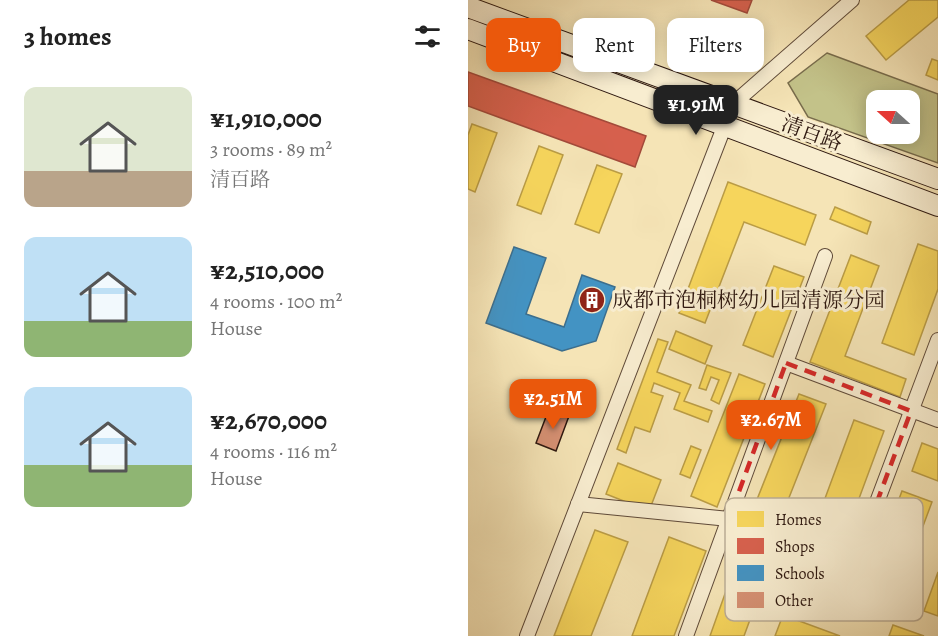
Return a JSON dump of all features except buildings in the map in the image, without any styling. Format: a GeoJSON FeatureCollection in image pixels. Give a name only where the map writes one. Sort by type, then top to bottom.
{"type":"FeatureCollection","features":[{"type":"Feature","properties":{"kind":"street"},"geometry":{"type":"LineString","coordinates":[[528,636],[733,104],[852,0]]}},
{"type":"Feature","properties":{"kind":"street","name":"清百路"},"geometry":{"type":"LineString","coordinates":[[468,7],[938,179]]}},
{"type":"Feature","properties":{"kind":"street","name":"清百路"},"geometry":{"type":"LineString","coordinates":[[468,29],[938,206]]}},
{"type":"Feature","properties":{"kind":"street"},"geometry":{"type":"LineString","coordinates":[[737,498],[825,256]]}},
{"type":"Feature","properties":{"kind":"street"},"geometry":{"type":"LineString","coordinates":[[879,498],[938,340]]}},
{"type":"Feature","properties":{"kind":"street"},"geometry":{"type":"LineString","coordinates":[[786,363],[938,420]]}},
{"type":"Feature","properties":{"kind":"street"},"geometry":{"type":"LineString","coordinates":[[578,504],[725,519]]}},
{"type":"Feature","properties":{"kind":"street"},"geometry":{"type":"LineString","coordinates":[[686,636],[725,530]]}},
{"type":"Feature","properties":{"kind":"highlighted area"},"geometry":{"type":"Polygon","coordinates":[[[786,363],[911,411],[865,534],[844,548],[816,549],[729,519],[786,363]]]}},
{"type":"Feature","properties":{"kind":"shaded area"},"geometry":{"type":"Polygon","coordinates":[[[827,53],[938,94],[938,163],[884,144],[920,144],[920,90],[866,90],[866,138],[808,117],[788,83],[827,53]]]}},
{"type":"Feature","properties":{"kind":"place","name":"成都市泡桐树幼儿园清源分园"},"geometry":{"type":"Point","coordinates":[592,300]}}]}
